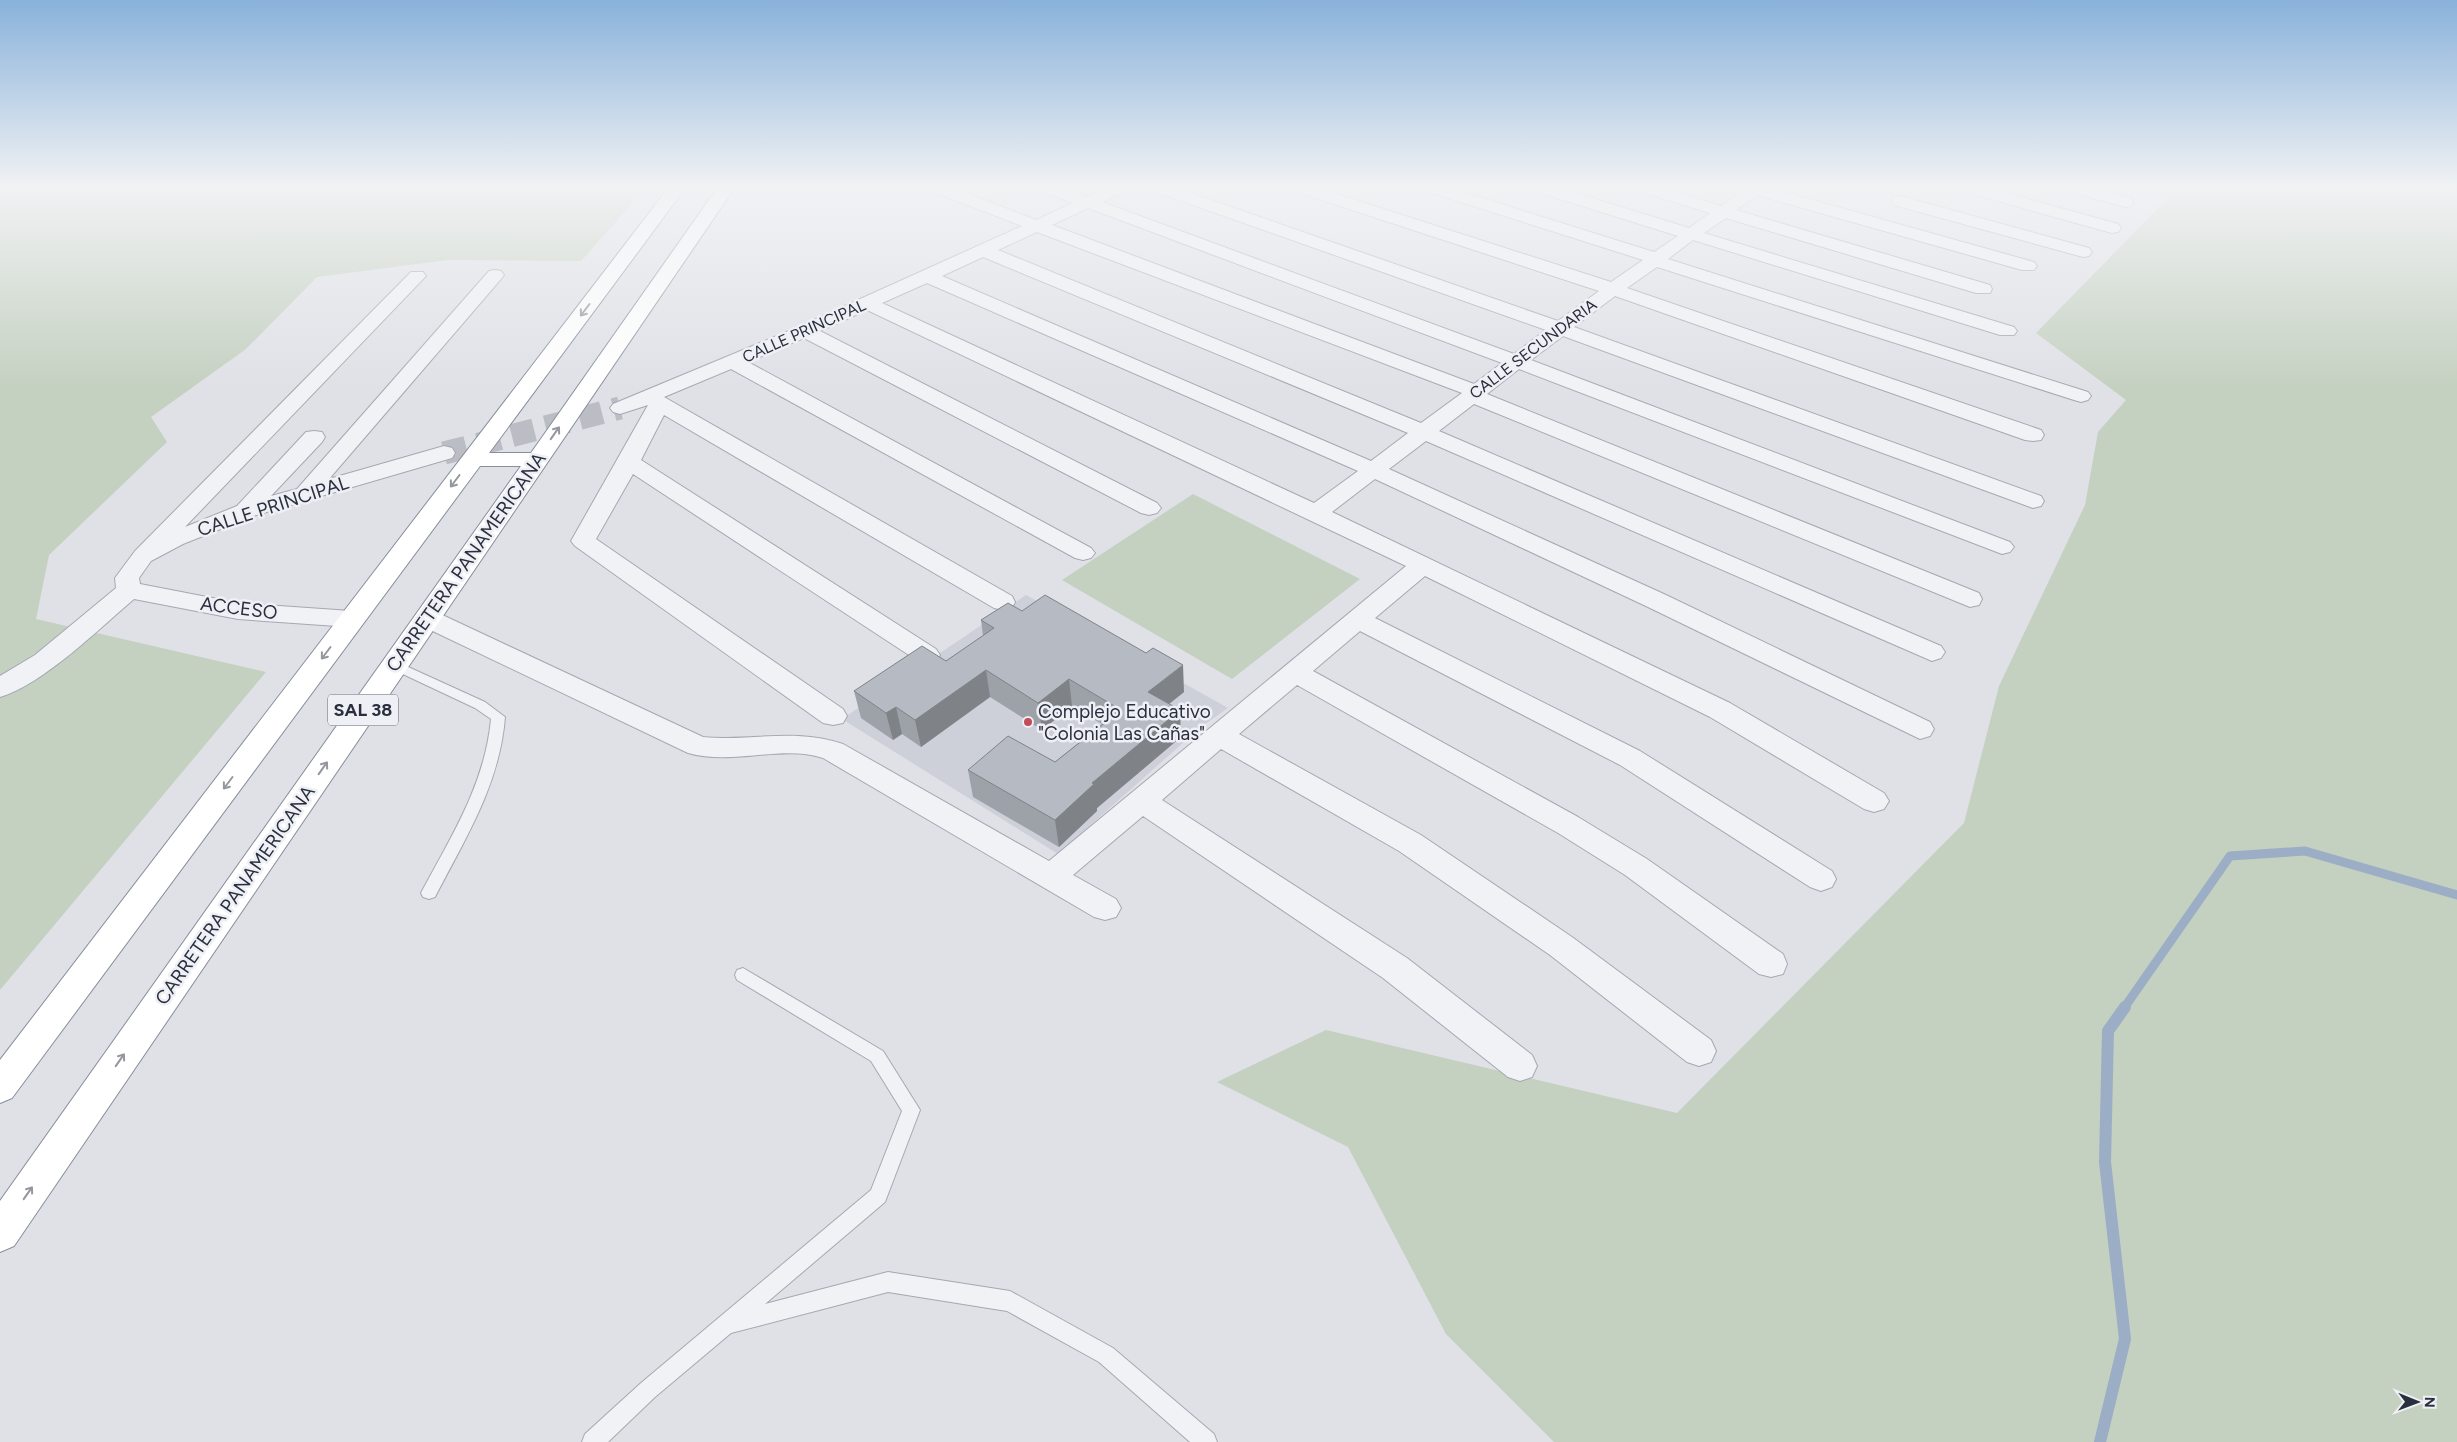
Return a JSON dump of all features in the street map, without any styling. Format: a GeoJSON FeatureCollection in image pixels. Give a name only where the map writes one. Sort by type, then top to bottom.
{"type":"FeatureCollection","features":[{"type":"Feature","properties":{"kind":"highway","name":"SAL 38"},"geometry":{"type":"LineString","coordinates":[[0,1087],[628,254]]}},
{"type":"Feature","properties":{"kind":"highway","name":"CARRETERA PANAMERICANA"},"geometry":{"type":"LineString","coordinates":[[0,1233],[681,254]]}},
{"type":"Feature","properties":{"kind":"highway"},"geometry":{"type":"LineString","coordinates":[[472,460],[537,459]]}},
{"type":"Feature","properties":{"kind":"street","name":"CALLE PRINCIPAL"},"geometry":{"type":"LineString","coordinates":[[620,408],[654,400],[733,362],[975,254]]}},
{"type":"Feature","properties":{"kind":"street"},"geometry":{"type":"LineString","coordinates":[[994,254],[1424,432],[1932,652]]}},
{"type":"Feature","properties":{"kind":"street"},"geometry":{"type":"LineString","coordinates":[[1115,254],[1475,394],[1970,599]]}},
{"type":"Feature","properties":{"kind":"street"},"geometry":{"type":"LineString","coordinates":[[1229,254],[1518,362],[2002,547]]}},
{"type":"Feature","properties":{"kind":"street"},"geometry":{"type":"LineString","coordinates":[[1346,254],[1561,329],[2033,501]]}},
{"type":"Feature","properties":{"kind":"street"},"geometry":{"type":"LineString","coordinates":[[1504,254],[1613,289],[2033,435]]}},
{"type":"Feature","properties":{"kind":"street"},"geometry":{"type":"LineString","coordinates":[[1640,254],[2081,396]]}},
{"type":"Feature","properties":{"kind":"street","name":"CALLE SECUNDARIA"},"geometry":{"type":"LineString","coordinates":[[1316,513],[1662,254]]}},
{"type":"Feature","properties":{"kind":"street"},"geometry":{"type":"LineString","coordinates":[[1757,254],[2007,331]]}},
{"type":"Feature","properties":{"kind":"street"},"geometry":{"type":"LineString","coordinates":[[1867,254],[1983,289]]}},
{"type":"Feature","properties":{"kind":"street"},"geometry":{"type":"LineString","coordinates":[[1986,254],[2028,266]]}},
{"type":"Feature","properties":{"kind":"street"},"geometry":{"type":"LineString","coordinates":[[305,493],[495,275]]}},
{"type":"Feature","properties":{"kind":"street"},"geometry":{"type":"LineString","coordinates":[[143,556],[417,276]]}},
{"type":"Feature","properties":{"kind":"street"},"geometry":{"type":"LineString","coordinates":[[927,276],[1374,470],[1657,601],[1920,729]]}},
{"type":"Feature","properties":{"kind":"street"},"geometry":{"type":"LineString","coordinates":[[867,303],[1316,513],[1720,710],[1874,801]]}},
{"type":"Feature","properties":{"kind":"street"},"geometry":{"type":"LineString","coordinates":[[805,331],[1149,508]]}},
{"type":"Feature","properties":{"kind":"street"},"geometry":{"type":"LineString","coordinates":[[733,362],[1083,553]]}},
{"type":"Feature","properties":{"kind":"street"},"geometry":{"type":"LineString","coordinates":[[833,716],[583,541],[629,462],[654,400],[1003,602]]}},
{"type":"Feature","properties":{"kind":"street"},"geometry":{"type":"LineString","coordinates":[[245,511],[314,437]]}},
{"type":"Feature","properties":{"kind":"street","name":"CALLE PRINCIPAL"},"geometry":{"type":"LineString","coordinates":[[129,590],[127,578],[143,556],[175,539],[245,511],[444,454]]}},
{"type":"Feature","properties":{"kind":"street"},"geometry":{"type":"LineString","coordinates":[[629,462],[927,656]]}},
{"type":"Feature","properties":{"kind":"street"},"geometry":{"type":"LineString","coordinates":[[1050,877],[1423,565]]}},
{"type":"Feature","properties":{"kind":"street"},"geometry":{"type":"LineString","coordinates":[[0,688],[44,661],[129,590]]}},
{"type":"Feature","properties":{"kind":"street","name":"ACCESO"},"geometry":{"type":"LineString","coordinates":[[129,590],[238,611],[351,619]]}},
{"type":"Feature","properties":{"kind":"street"},"geometry":{"type":"LineString","coordinates":[[427,618],[698,746],[720,749],[776,743],[820,746],[1105,908]]}},
{"type":"Feature","properties":{"kind":"street"},"geometry":{"type":"LineString","coordinates":[[1358,620],[1630,758],[1821,879]]}},
{"type":"Feature","properties":{"kind":"street"},"geometry":{"type":"LineString","coordinates":[[1295,672],[1568,825],[1636,867],[1771,964]]}},
{"type":"Feature","properties":{"kind":"street"},"geometry":{"type":"LineString","coordinates":[[1219,736],[1410,843],[1561,946],[1699,1051]]}},
{"type":"Feature","properties":{"kind":"street"},"geometry":{"type":"LineString","coordinates":[[1142,801],[1395,968],[1520,1066]]}},
{"type":"Feature","properties":{"kind":"lane"},"geometry":{"type":"LineString","coordinates":[[395,665],[480,705],[498,717],[498,738],[478,797],[429,893]]}},
{"type":"Feature","properties":{"kind":"lane"},"geometry":{"type":"LineString","coordinates":[[592,1442],[648,1390],[878,1196],[910,1110],[877,1056],[743,976]]}},
{"type":"Feature","properties":{"kind":"lane"},"geometry":{"type":"LineString","coordinates":[[727,1324],[888,1282],[1010,1301],[1106,1355],[1206,1442]]}},
{"type":"Feature","properties":{"kind":"shaded area","name":"Complejo Educativo \"Colonia Las Cañas\""},"geometry":{"type":"Polygon","coordinates":[[[1026,595],[1228,708],[1202,726],[1058,854],[842,719],[1026,595]]]}},
{"type":"Feature","properties":{"kind":"green space"},"geometry":{"type":"Polygon","coordinates":[[[0,254],[587,254],[581,261],[448,260],[317,277],[246,349],[151,417],[167,442],[49,555],[36,619],[266,672],[0,990],[0,254]]]}},
{"type":"Feature","properties":{"kind":"green space"},"geometry":{"type":"Polygon","coordinates":[[[2113,254],[2457,254],[2457,1442],[1554,1442],[1446,1334],[1348,1147],[1217,1082],[1326,1030],[1677,1113],[1964,823],[1999,686],[2085,505],[2098,432],[2126,400],[2036,333],[2113,254]]]}},
{"type":"Feature","properties":{"kind":"green space"},"geometry":{"type":"Polygon","coordinates":[[[1193,494],[1360,579],[1232,679],[1062,580],[1193,494]]]}},
{"type":"Feature","properties":{"kind":"building"},"geometry":{"type":"Polygon","coordinates":[[[1045,595],[1146,653],[1153,648],[1183,665],[1148,692],[1180,710],[1092,783],[1094,784],[1055,820],[968,770],[1008,736],[1055,762],[1121,710],[1069,679],[1038,703],[986,670],[915,720],[896,707],[886,713],[854,691],[922,646],[946,661],[994,628],[981,620],[1008,603],[1022,611],[1045,595]]]}},
{"type":"Feature","properties":{"kind":"waterway"},"geometry":{"type":"LineString","coordinates":[[2124,1008],[2230,856],[2305,851],[2457,895]]}},
{"type":"Feature","properties":{"kind":"waterway"},"geometry":{"type":"LineString","coordinates":[[2100,1442],[2125,1339],[2105,1162],[2108,1031],[2125,1007]]}},
{"type":"Feature","properties":{"kind":"tunnel"},"geometry":{"type":"LineString","coordinates":[[444,453],[620,408]]}},
{"type":"Feature","properties":{"kind":"place","name":"Complejo Educativo \"Colonia Las Cañas\""},"geometry":{"type":"Point","coordinates":[1028,722]}}]}
